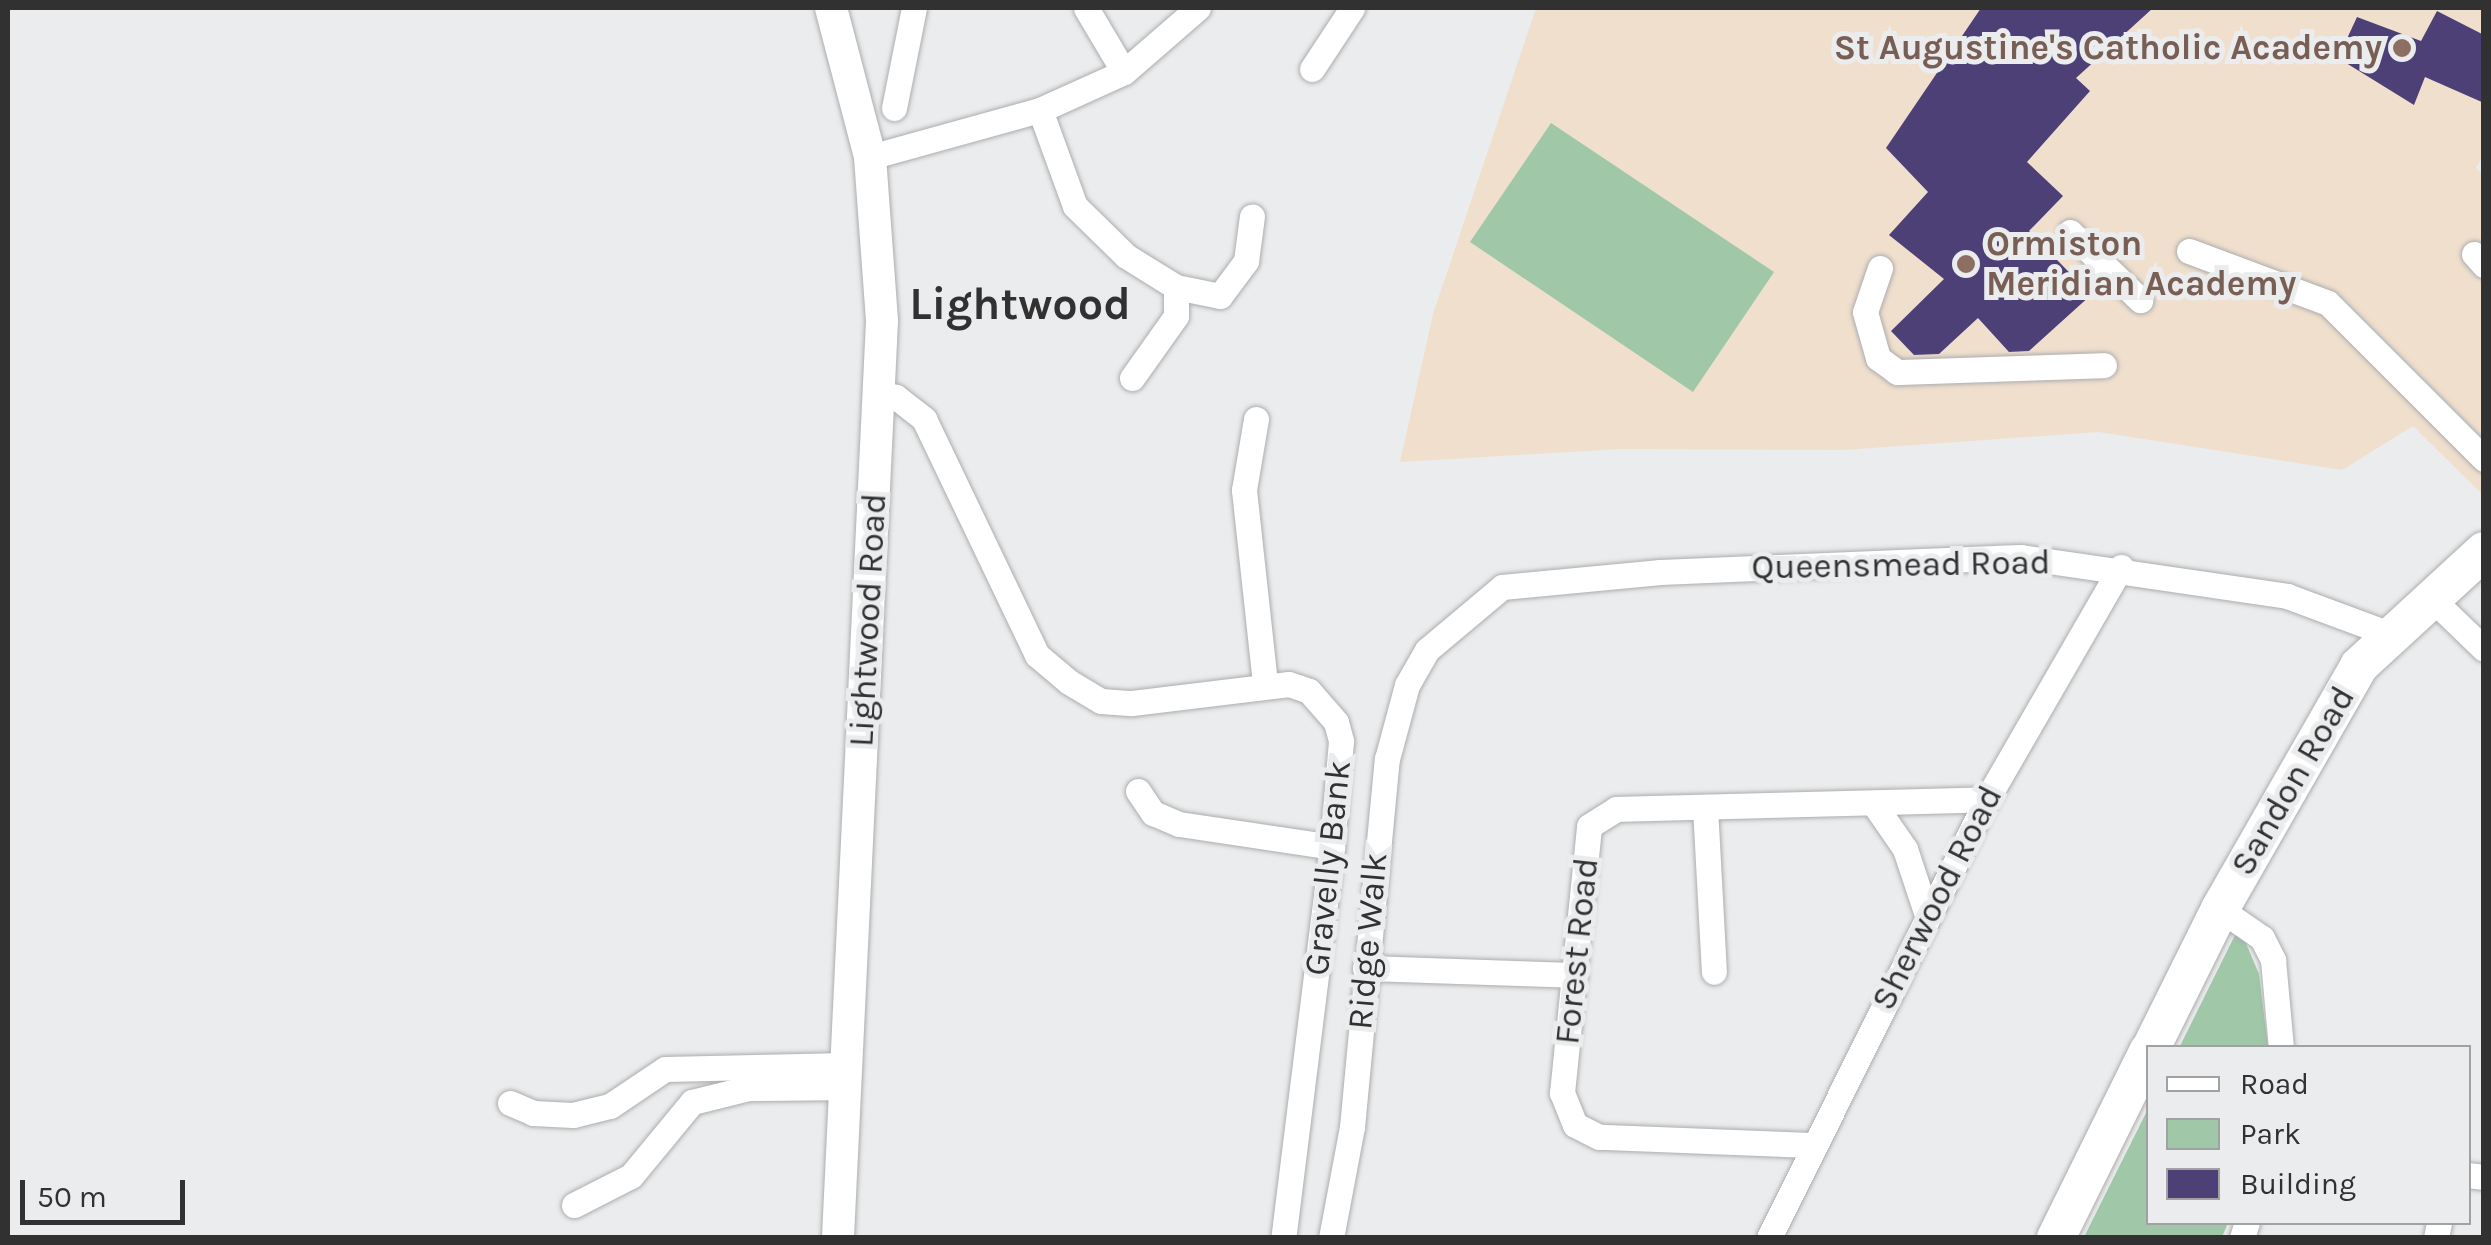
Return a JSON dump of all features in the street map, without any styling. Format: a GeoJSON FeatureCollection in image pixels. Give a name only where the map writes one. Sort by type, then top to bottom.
{"type":"FeatureCollection","features":[{"type":"Feature","properties":{"kind":"highway","name":"Sandon Road"},"geometry":{"type":"LineString","coordinates":[[2152,1045],[2220,909],[2359,666],[2430,597],[2484,552]]}},
{"type":"Feature","properties":{"kind":"highway","name":"Sandon Road"},"geometry":{"type":"LineString","coordinates":[[2056,1238],[2146,1058]]}},
{"type":"Feature","properties":{"kind":"main road","name":"Lightwood Road"},"geometry":{"type":"LineString","coordinates":[[831,8],[870,157],[881,394],[838,1238]]}},
{"type":"Feature","properties":{"kind":"street"},"geometry":{"type":"LineString","coordinates":[[894,108],[914,8]]}},
{"type":"Feature","properties":{"kind":"street"},"geometry":{"type":"LineString","coordinates":[[1086,8],[1124,72]]}},
{"type":"Feature","properties":{"kind":"street"},"geometry":{"type":"LineString","coordinates":[[870,157],[1040,110],[1124,72],[1198,8]]}},
{"type":"Feature","properties":{"kind":"street"},"geometry":{"type":"LineString","coordinates":[[1312,70],[1352,8]]}},
{"type":"Feature","properties":{"kind":"street"},"geometry":{"type":"LineString","coordinates":[[1040,110],[1075,206],[1126,256],[1176,287],[1220,296],[1246,261],[1252,216]]}},
{"type":"Feature","properties":{"kind":"street"},"geometry":{"type":"LineString","coordinates":[[2070,232],[2140,300]]}},
{"type":"Feature","properties":{"kind":"street"},"geometry":{"type":"LineString","coordinates":[[2189,251],[2328,304],[2484,459]]}},
{"type":"Feature","properties":{"kind":"street"},"geometry":{"type":"LineString","coordinates":[[1880,268],[1865,312],[1878,358],[1897,372],[2104,365]]}},
{"type":"Feature","properties":{"kind":"street"},"geometry":{"type":"LineString","coordinates":[[1132,378],[1176,316],[1176,287]]}},
{"type":"Feature","properties":{"kind":"street","name":"Gravelly Bank"},"geometry":{"type":"LineString","coordinates":[[881,394],[924,419],[1037,655],[1069,682],[1102,701],[1132,703],[1264,682],[1310,691],[1336,722],[1342,741],[1332,847],[1283,1238]]}},
{"type":"Feature","properties":{"kind":"street"},"geometry":{"type":"LineString","coordinates":[[1256,420],[1244,490],[1264,682]]}},
{"type":"Feature","properties":{"kind":"street","name":"Queensmead Road"},"geometry":{"type":"LineString","coordinates":[[1427,650],[1502,587],[1660,572],[2021,557],[2121,567],[2287,596],[2390,634]]}},
{"type":"Feature","properties":{"kind":"street","name":"Sherwood Road"},"geometry":{"type":"LineString","coordinates":[[1769,1238],[1926,915],[1987,799],[2121,567]]}},
{"type":"Feature","properties":{"kind":"street"},"geometry":{"type":"LineString","coordinates":[[2430,597],[2484,649]]}},
{"type":"Feature","properties":{"kind":"street","name":"Ridge Walk"},"geometry":{"type":"LineString","coordinates":[[1331,1238],[1352,1127],[1388,759],[1407,684],[1427,650]]}},
{"type":"Feature","properties":{"kind":"street"},"geometry":{"type":"LineString","coordinates":[[1138,791],[1152,813],[1179,824],[1332,847]]}},
{"type":"Feature","properties":{"kind":"street","name":"Forest Road"},"geometry":{"type":"LineString","coordinates":[[1811,1145],[1583,1132],[1562,1093],[1595,818],[1616,808],[1987,799]]}},
{"type":"Feature","properties":{"kind":"street"},"geometry":{"type":"LineString","coordinates":[[1874,804],[1905,849],[1926,915]]}},
{"type":"Feature","properties":{"kind":"street"},"geometry":{"type":"LineString","coordinates":[[1705,807],[1714,972]]}},
{"type":"Feature","properties":{"kind":"street"},"geometry":{"type":"LineString","coordinates":[[2220,909],[2262,938],[2273,960],[2280,1045]]}},
{"type":"Feature","properties":{"kind":"street"},"geometry":{"type":"LineString","coordinates":[[1366,968],[1575,975]]}},
{"type":"Feature","properties":{"kind":"street"},"geometry":{"type":"LineString","coordinates":[[510,1103],[533,1113],[573,1115],[610,1106],[665,1069],[844,1076]]}},
{"type":"Feature","properties":{"kind":"street"},"geometry":{"type":"LineString","coordinates":[[574,1205],[631,1176],[692,1102],[748,1088],[844,1076]]}},
{"type":"Feature","properties":{"kind":"shaded area","name":"Ormiston Meridian Academy"},"geometry":{"type":"Polygon","coordinates":[[[1536,8],[2483,8],[2484,154],[2476,168],[2484,175],[2483,495],[2413,426],[2342,470],[2099,432],[1843,450],[1619,449],[1400,462],[1433,314],[1536,8]]]}},
{"type":"Feature","properties":{"kind":"green space"},"geometry":{"type":"Polygon","coordinates":[[[1551,123],[1774,272],[1693,392],[1470,242],[1551,123]]]}},
{"type":"Feature","properties":{"kind":"green space"},"geometry":{"type":"Polygon","coordinates":[[[2239,927],[2259,974],[2268,1045],[2180,1045],[2239,927]]]}},
{"type":"Feature","properties":{"kind":"green space"},"geometry":{"type":"Polygon","coordinates":[[[2146,1113],[2146,1225],[2227,1225],[2222,1237],[2084,1237],[2146,1113]]]}},
{"type":"Feature","properties":{"kind":"building"},"geometry":{"type":"Polygon","coordinates":[[[1981,8],[2153,8],[2076,78],[2090,91],[2027,162],[2063,196],[2029,231],[2091,295],[2029,351],[2009,352],[1978,318],[1939,354],[1914,355],[1891,331],[1944,279],[1889,235],[1928,192],[1886,148],[1981,8]]]}},
{"type":"Feature","properties":{"kind":"building"},"geometry":{"type":"Polygon","coordinates":[[[2437,11],[2484,35],[2484,103],[2425,77],[2414,105],[2338,58],[2357,17],[2421,41],[2437,11]]]}},
{"type":"Feature","properties":{"kind":"place","name":"St Augustine's Catholic Academy"},"geometry":{"type":"Point","coordinates":[2402,48]}},
{"type":"Feature","properties":{"kind":"place","name":"Ormiston Meridian Academy"},"geometry":{"type":"Point","coordinates":[1966,264]}},
{"type":"Feature","properties":{"kind":"district","name":"Lightwood"},"geometry":{"type":"Point","coordinates":[1020,305]}}]}
